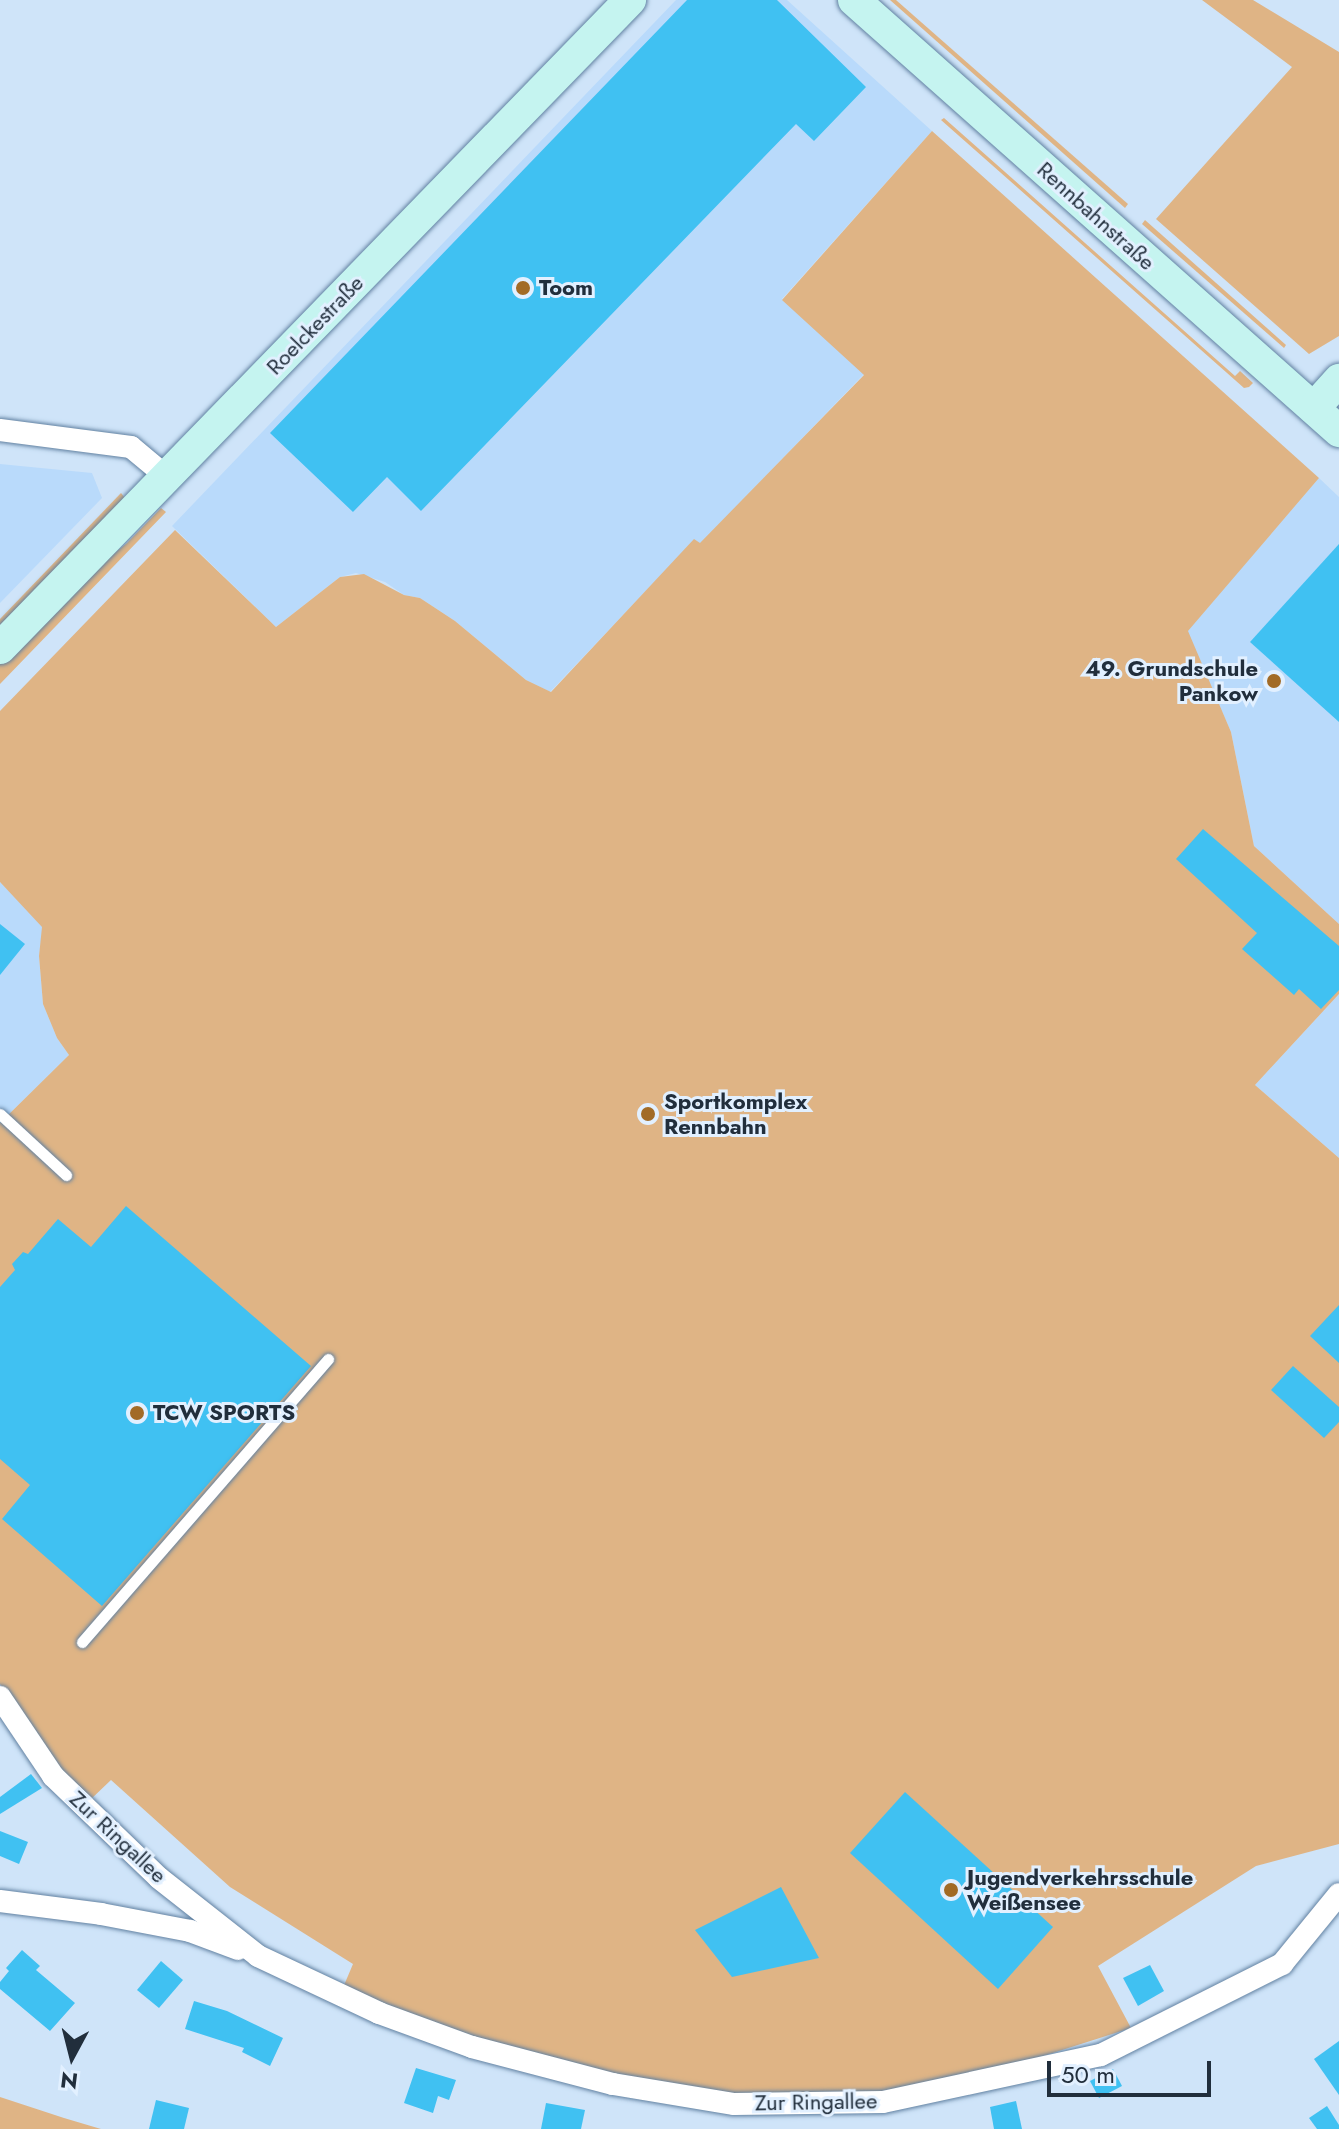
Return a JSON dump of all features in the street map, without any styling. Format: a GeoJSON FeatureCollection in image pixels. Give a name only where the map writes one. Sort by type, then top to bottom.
{"type":"FeatureCollection","features":[{"type":"Feature","properties":{"kind":"main road","name":"Roelckestraße"},"geometry":{"type":"LineString","coordinates":[[0,648],[630,0]]}},
{"type":"Feature","properties":{"kind":"main road","name":"Rennbahnstraße"},"geometry":{"type":"LineString","coordinates":[[854,0],[1339,431]]}},
{"type":"Feature","properties":{"kind":"main road"},"geometry":{"type":"LineString","coordinates":[[1314,408],[1339,380]]}},
{"type":"Feature","properties":{"kind":"street"},"geometry":{"type":"LineString","coordinates":[[0,430],[131,447],[167,477]]}},
{"type":"Feature","properties":{"kind":"street","name":"Zur Ringallee"},"geometry":{"type":"LineString","coordinates":[[0,1697],[53,1776],[159,1878],[258,1956]]}},
{"type":"Feature","properties":{"kind":"street","name":"Zur Ringallee"},"geometry":{"type":"LineString","coordinates":[[0,1901],[101,1914],[190,1931],[258,1956],[379,2013],[472,2047],[613,2084],[734,2104],[870,2102],[954,2088],[1101,2055],[1282,1964],[1339,1894]]}},
{"type":"Feature","properties":{"kind":"lane"},"geometry":{"type":"LineString","coordinates":[[0,1114],[66,1175]]}},
{"type":"Feature","properties":{"kind":"lane"},"geometry":{"type":"LineString","coordinates":[[82,1642],[328,1359]]}},
{"type":"Feature","properties":{"kind":"shaded area"},"geometry":{"type":"Polygon","coordinates":[[[676,0],[787,0],[932,131],[782,299],[864,374],[700,544],[694,540],[550,692],[526,680],[455,621],[420,598],[404,595],[385,582],[356,573],[340,577],[276,627],[172,526],[676,0]]]}},
{"type":"Feature","properties":{"kind":"shaded area"},"geometry":{"type":"Polygon","coordinates":[[[890,0],[896,0],[1128,204],[1125,208],[890,0]]]}},
{"type":"Feature","properties":{"kind":"shaded area"},"geometry":{"type":"Polygon","coordinates":[[[1202,0],[1253,0],[1339,52],[1339,336],[1309,354],[1156,219],[1292,67],[1202,0]]]}},
{"type":"Feature","properties":{"kind":"shaded area"},"geometry":{"type":"Polygon","coordinates":[[[944,118],[1235,376],[1240,371],[1253,383],[1244,388],[941,120],[944,118]]]}},
{"type":"Feature","properties":{"kind":"shaded area","name":"Sportkomplex Rennbahn"},"geometry":{"type":"Polygon","coordinates":[[[932,131],[1319,478],[1188,631],[1231,732],[1254,846],[1339,924],[1339,994],[1255,1085],[1339,1158],[1339,1844],[1256,1866],[1098,1966],[1131,2028],[968,2080],[859,2094],[727,2095],[550,2063],[342,1990],[353,1964],[230,1887],[111,1780],[89,1801],[26,1728],[0,1684],[0,1123],[69,1055],[57,1038],[43,1004],[39,956],[42,927],[0,882],[0,711],[175,530],[276,627],[340,577],[364,574],[404,595],[420,598],[455,621],[526,680],[551,692],[694,539],[700,543],[864,375],[782,300],[932,131]]]}},
{"type":"Feature","properties":{"kind":"shaded area"},"geometry":{"type":"Polygon","coordinates":[[[1145,220],[1286,345],[1284,348],[1142,224],[1145,220]]]}},
{"type":"Feature","properties":{"kind":"shaded area"},"geometry":{"type":"Polygon","coordinates":[[[0,464],[92,473],[102,498],[0,603],[0,464]]]}},
{"type":"Feature","properties":{"kind":"shaded area","name":"49. Grundschule Pankow"},"geometry":{"type":"Polygon","coordinates":[[[1319,478],[1339,497],[1339,924],[1254,846],[1231,732],[1187,631],[1319,478]]]}},
{"type":"Feature","properties":{"kind":"shaded area"},"geometry":{"type":"Polygon","coordinates":[[[121,493],[125,498],[0,628],[0,619],[121,493]]]}},
{"type":"Feature","properties":{"kind":"shaded area"},"geometry":{"type":"Polygon","coordinates":[[[161,508],[166,512],[0,684],[0,664],[81,580],[127,543],[161,508]]]}},
{"type":"Feature","properties":{"kind":"shaded area"},"geometry":{"type":"Polygon","coordinates":[[[0,882],[43,927],[39,956],[43,1004],[57,1038],[69,1055],[0,1123],[0,882]]]}},
{"type":"Feature","properties":{"kind":"shaded area"},"geometry":{"type":"Polygon","coordinates":[[[1339,994],[1339,1158],[1255,1085],[1339,994]]]}},
{"type":"Feature","properties":{"kind":"shaded area"},"geometry":{"type":"Polygon","coordinates":[[[0,2097],[64,2118],[101,2129],[0,2129],[0,2097]]]}},
{"type":"Feature","properties":{"kind":"building","name":"Toom"},"geometry":{"type":"Polygon","coordinates":[[[687,0],[777,0],[866,87],[814,141],[796,124],[421,511],[387,477],[353,512],[270,433],[687,0]]]}},
{"type":"Feature","properties":{"kind":"building"},"geometry":{"type":"Polygon","coordinates":[[[1339,544],[1339,722],[1250,642],[1339,544]]]}},
{"type":"Feature","properties":{"kind":"building"},"geometry":{"type":"Polygon","coordinates":[[[1203,829],[1339,946],[1339,990],[1321,1009],[1299,989],[1294,995],[1242,949],[1257,933],[1176,859],[1203,829]]]}},
{"type":"Feature","properties":{"kind":"building"},"geometry":{"type":"Polygon","coordinates":[[[0,924],[25,944],[0,975],[0,924]]]}},
{"type":"Feature","properties":{"kind":"building","name":"TCW SPORTS"},"geometry":{"type":"Polygon","coordinates":[[[126,1206],[311,1366],[102,1606],[2,1519],[30,1485],[0,1459],[0,1287],[15,1270],[12,1264],[23,1252],[28,1254],[58,1219],[91,1247],[126,1206]]]}},
{"type":"Feature","properties":{"kind":"building"},"geometry":{"type":"Polygon","coordinates":[[[1339,1305],[1339,1363],[1310,1336],[1339,1305]]]}},
{"type":"Feature","properties":{"kind":"building"},"geometry":{"type":"Polygon","coordinates":[[[1293,1366],[1339,1407],[1339,1422],[1324,1438],[1271,1390],[1293,1366]]]}},
{"type":"Feature","properties":{"kind":"building"},"geometry":{"type":"Polygon","coordinates":[[[31,1774],[42,1788],[0,1814],[0,1797],[31,1774]]]}},
{"type":"Feature","properties":{"kind":"building","name":"Jugendverkehrsschule Weißensee"},"geometry":{"type":"Polygon","coordinates":[[[905,1792],[1053,1927],[998,1989],[850,1853],[905,1792]]]}},
{"type":"Feature","properties":{"kind":"building"},"geometry":{"type":"Polygon","coordinates":[[[0,1831],[28,1842],[19,1864],[0,1856],[0,1831]]]}},
{"type":"Feature","properties":{"kind":"building"},"geometry":{"type":"Polygon","coordinates":[[[781,1887],[819,1958],[732,1977],[695,1930],[781,1887]]]}},
{"type":"Feature","properties":{"kind":"building"},"geometry":{"type":"Polygon","coordinates":[[[22,1950],[40,1966],[36,1970],[75,2003],[50,2031],[0,1989],[0,1982],[9,1971],[6,1968],[22,1950]]]}},
{"type":"Feature","properties":{"kind":"building"},"geometry":{"type":"Polygon","coordinates":[[[161,1961],[183,1980],[159,2008],[137,1990],[161,1961]]]}},
{"type":"Feature","properties":{"kind":"building"},"geometry":{"type":"Polygon","coordinates":[[[1150,1965],[1164,1991],[1138,2006],[1123,1978],[1150,1965]]]}},
{"type":"Feature","properties":{"kind":"building"},"geometry":{"type":"Polygon","coordinates":[[[194,2001],[227,2011],[283,2038],[270,2066],[242,2052],[244,2048],[185,2029],[194,2001]]]}},
{"type":"Feature","properties":{"kind":"building"},"geometry":{"type":"Polygon","coordinates":[[[1339,2041],[1339,2095],[1314,2059],[1339,2041]]]}},
{"type":"Feature","properties":{"kind":"building"},"geometry":{"type":"Polygon","coordinates":[[[416,2068],[456,2080],[449,2100],[438,2096],[433,2113],[404,2103],[416,2068]]]}},
{"type":"Feature","properties":{"kind":"building"},"geometry":{"type":"Polygon","coordinates":[[[1113,2069],[1122,2086],[1099,2098],[1090,2081],[1113,2069]]]}},
{"type":"Feature","properties":{"kind":"building"},"geometry":{"type":"Polygon","coordinates":[[[156,2100],[189,2108],[184,2129],[149,2129],[156,2100]]]}},
{"type":"Feature","properties":{"kind":"building"},"geometry":{"type":"Polygon","coordinates":[[[1016,2101],[1022,2129],[994,2129],[990,2107],[1016,2101]]]}},
{"type":"Feature","properties":{"kind":"building"},"geometry":{"type":"Polygon","coordinates":[[[546,2103],[585,2110],[581,2129],[541,2129],[546,2103]]]}},
{"type":"Feature","properties":{"kind":"building"},"geometry":{"type":"Polygon","coordinates":[[[1327,2106],[1339,2129],[1317,2129],[1309,2118],[1327,2106]]]}},
{"type":"Feature","properties":{"kind":"place","name":"Toom"},"geometry":{"type":"Point","coordinates":[523,288]}},
{"type":"Feature","properties":{"kind":"place","name":"49. Grundschule Pankow"},"geometry":{"type":"Point","coordinates":[1274,681]}},
{"type":"Feature","properties":{"kind":"place","name":"Sportkomplex Rennbahn"},"geometry":{"type":"Point","coordinates":[648,1114]}},
{"type":"Feature","properties":{"kind":"place","name":"TCW SPORTS"},"geometry":{"type":"Point","coordinates":[137,1413]}},
{"type":"Feature","properties":{"kind":"place","name":"Jugendverkehrsschule Weißensee"},"geometry":{"type":"Point","coordinates":[951,1890]}}]}
